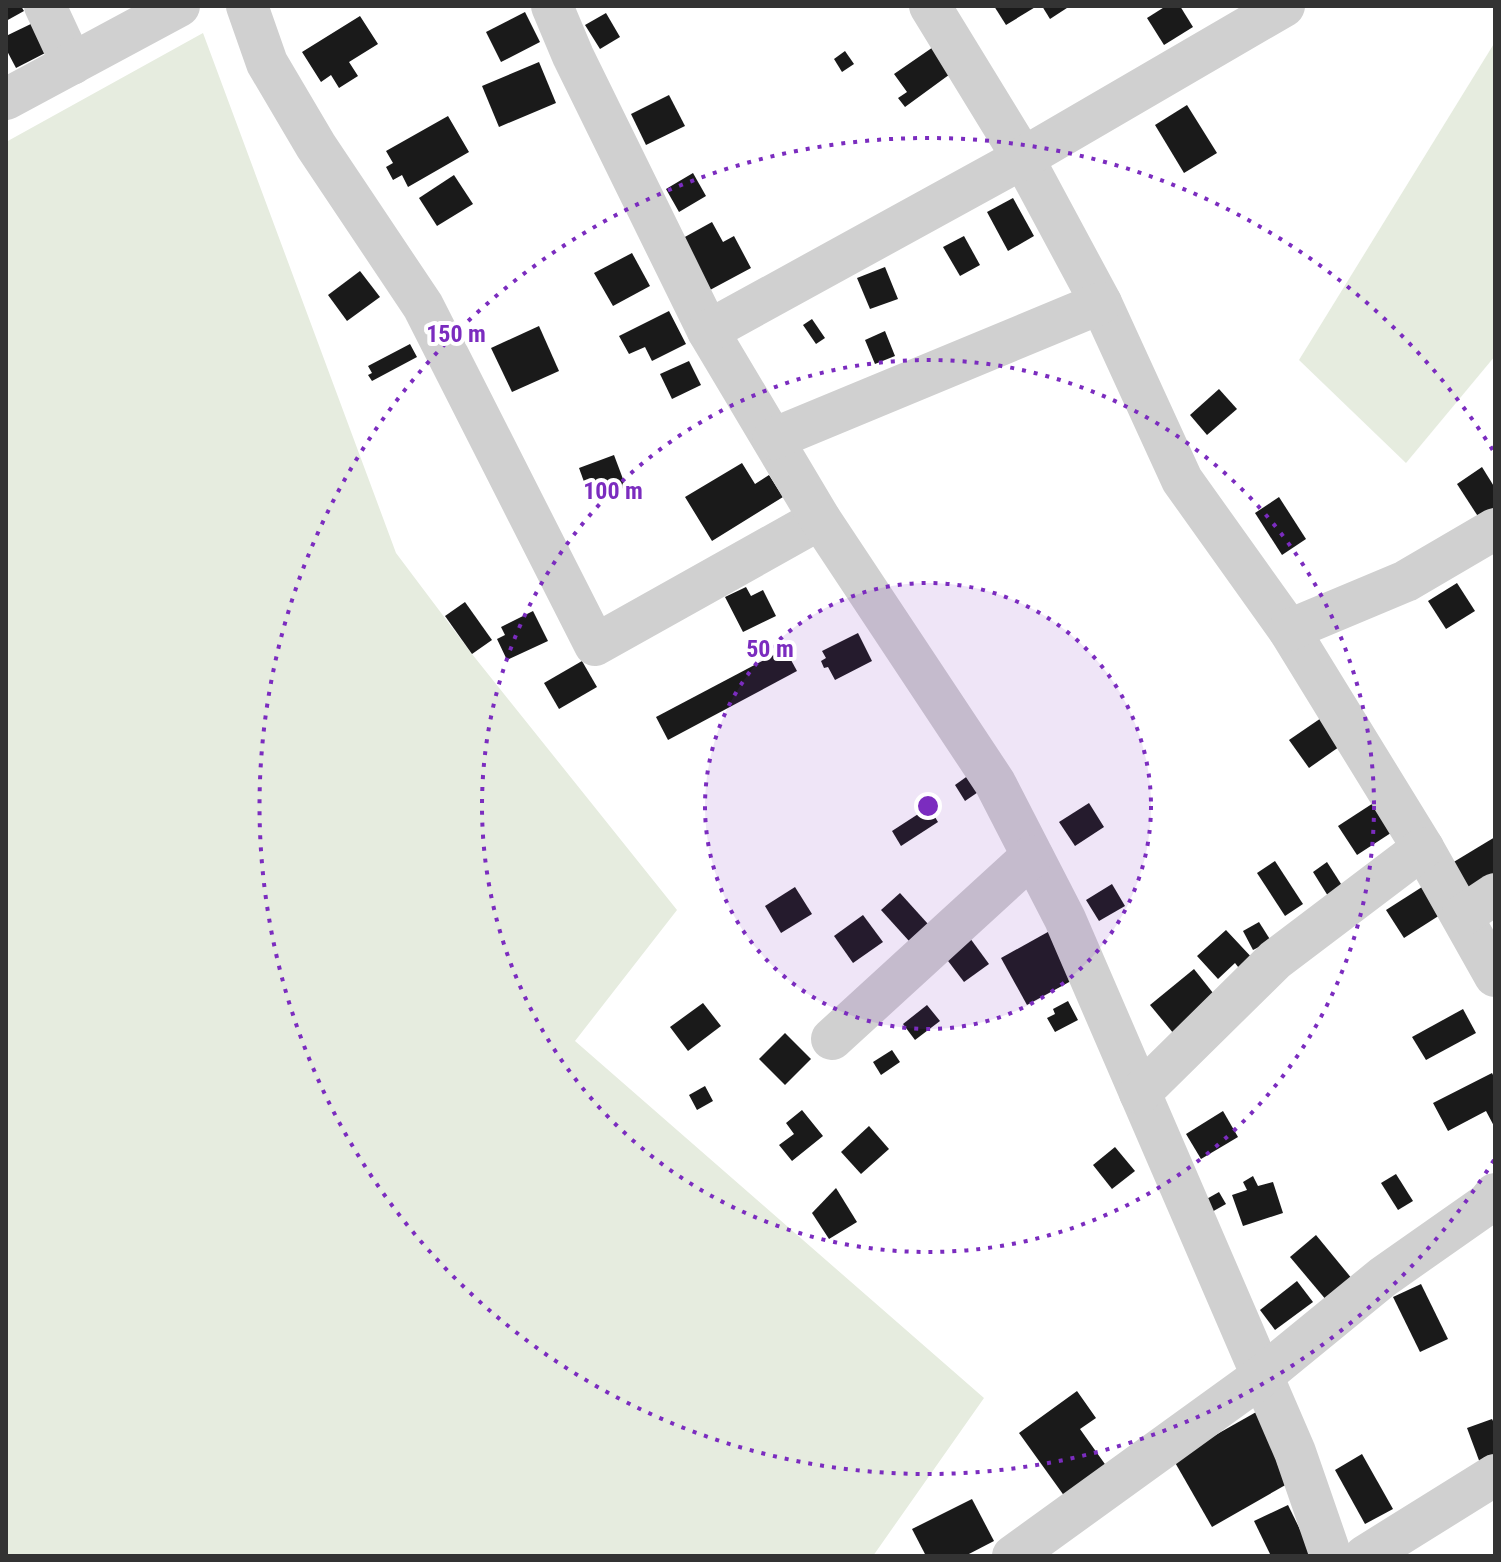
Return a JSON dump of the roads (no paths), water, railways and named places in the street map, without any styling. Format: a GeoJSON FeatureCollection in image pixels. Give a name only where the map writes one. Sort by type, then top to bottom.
{"type":"FeatureCollection","features":[{"type":"Feature","properties":{"kind":"street"},"geometry":{"type":"LineString","coordinates":[[45,6],[72,64]]}},
{"type":"Feature","properties":{"kind":"street"},"geometry":{"type":"LineString","coordinates":[[6,99],[179,6]]}},
{"type":"Feature","properties":{"kind":"street"},"geometry":{"type":"LineString","coordinates":[[247,6],[274,75],[316,146],[423,306],[595,645],[820,519]]}},
{"type":"Feature","properties":{"kind":"street"},"geometry":{"type":"LineString","coordinates":[[552,6],[573,56],[708,331],[820,519],[995,783],[1065,919],[1295,1452],[1331,1556]]}},
{"type":"Feature","properties":{"kind":"street"},"geometry":{"type":"LineString","coordinates":[[930,6],[1023,158],[1101,303],[1182,480],[1289,630],[1423,848],[1478,905],[1495,976]]}},
{"type":"Feature","properties":{"kind":"street"},"geometry":{"type":"LineString","coordinates":[[708,331],[1023,158],[1284,6]]}},
{"type":"Feature","properties":{"kind":"street"},"geometry":{"type":"LineString","coordinates":[[773,439],[1101,303]]}},
{"type":"Feature","properties":{"kind":"street"},"geometry":{"type":"LineString","coordinates":[[1289,630],[1406,581],[1495,529]]}},
{"type":"Feature","properties":{"kind":"street"},"geometry":{"type":"LineString","coordinates":[[1140,1093],[1275,960],[1423,848]]}},
{"type":"Feature","properties":{"kind":"street"},"geometry":{"type":"LineString","coordinates":[[832,1039],[1032,856]]}},
{"type":"Feature","properties":{"kind":"street"},"geometry":{"type":"LineString","coordinates":[[1013,1556],[1262,1376],[1383,1277],[1487,1204],[1495,1194]]}},
{"type":"Feature","properties":{"kind":"street"},"geometry":{"type":"LineString","coordinates":[[1365,1556],[1495,1475]]}}]}
